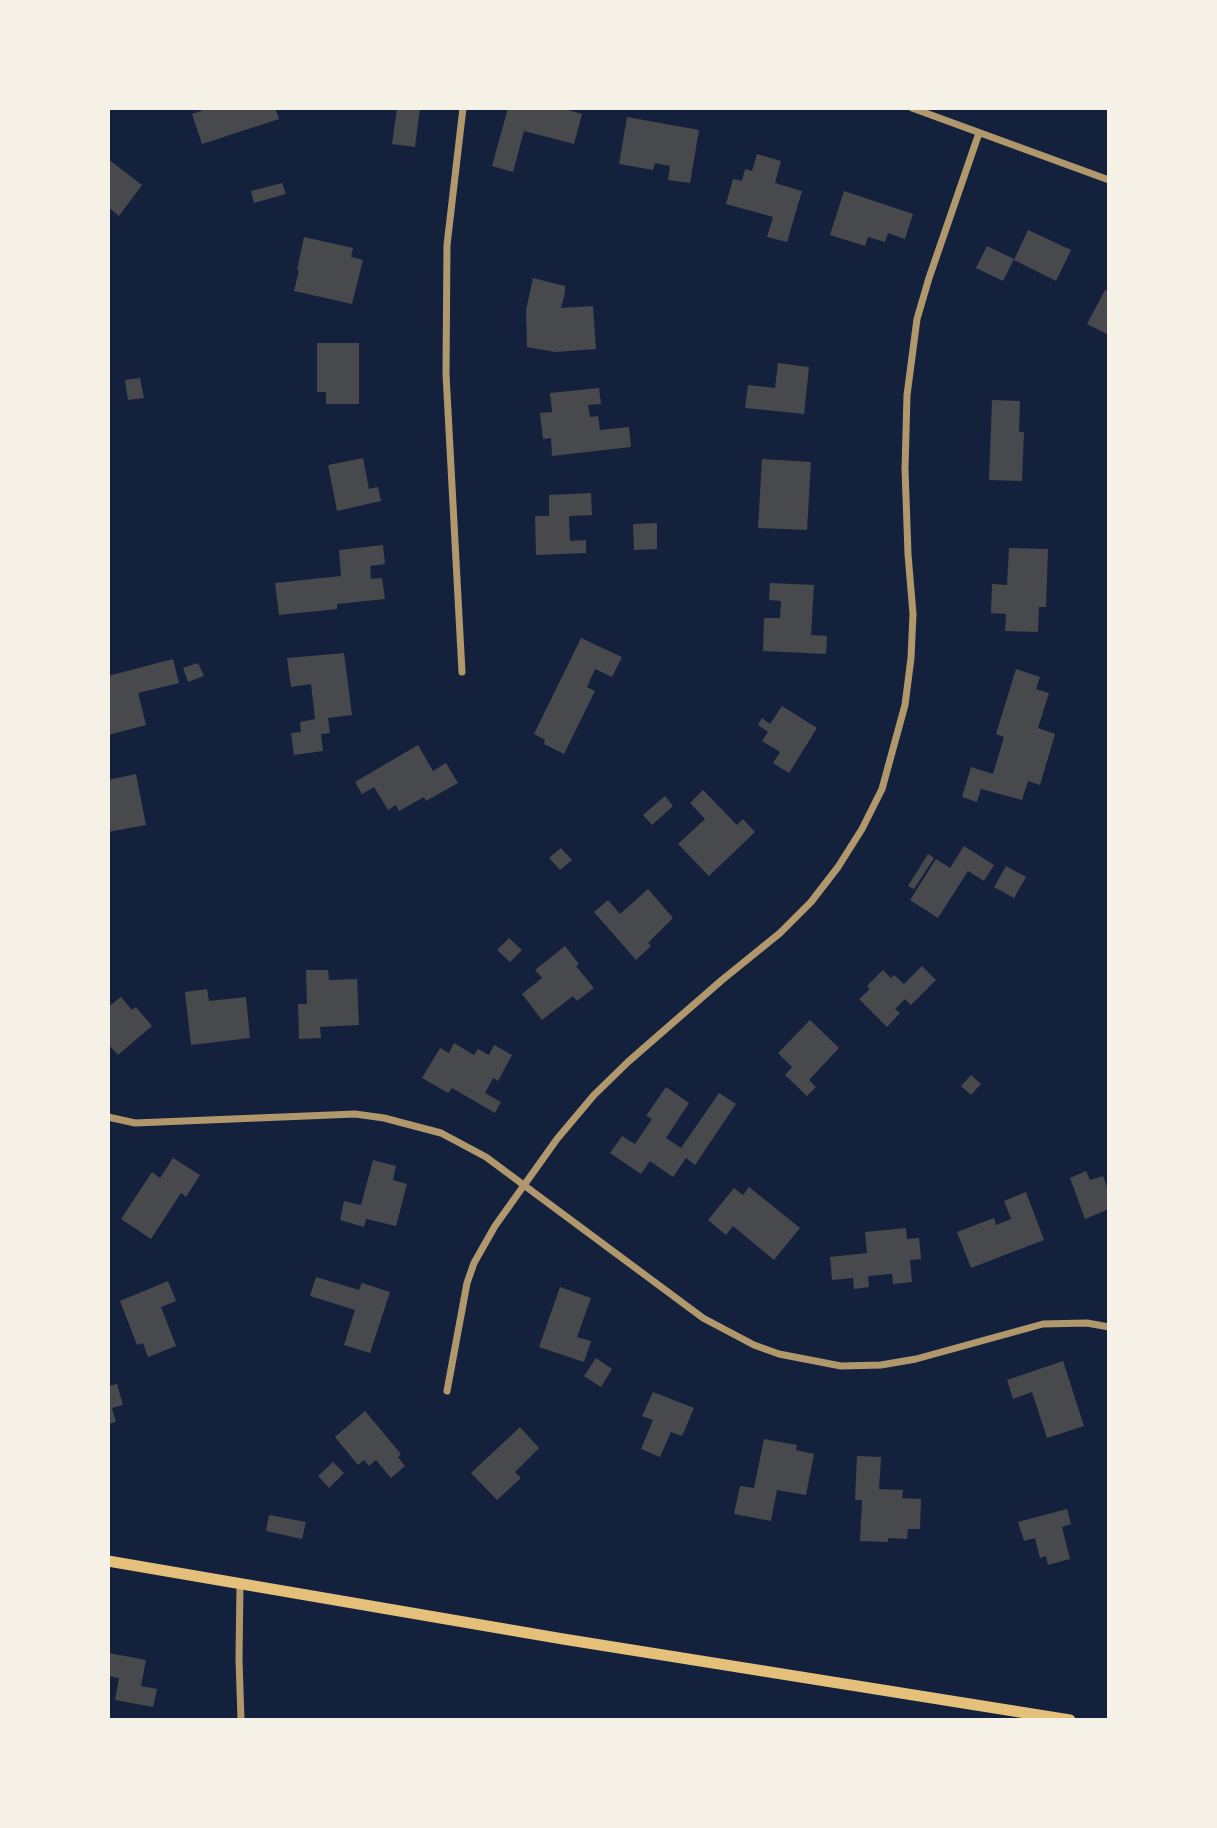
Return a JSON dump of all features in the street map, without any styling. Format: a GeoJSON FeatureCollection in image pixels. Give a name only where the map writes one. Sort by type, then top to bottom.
{"type":"FeatureCollection","features":[{"type":"Feature","properties":{"kind":"main road"},"geometry":{"type":"LineString","coordinates":[[108,1561],[1067,1720]]}},
{"type":"Feature","properties":{"kind":"street"},"geometry":{"type":"LineString","coordinates":[[462,672],[446,360],[447,245],[463,108]]}},
{"type":"Feature","properties":{"kind":"street"},"geometry":{"type":"LineString","coordinates":[[912,108],[1109,180]]}},
{"type":"Feature","properties":{"kind":"street"},"geometry":{"type":"LineString","coordinates":[[447,1391],[467,1283],[474,1263],[495,1226],[557,1139],[594,1095],[629,1061],[780,933],[811,902],[862,829],[882,789],[905,705],[911,658],[913,614],[905,469],[907,395],[917,319],[979,133]]}},
{"type":"Feature","properties":{"kind":"street"},"geometry":{"type":"LineString","coordinates":[[108,1117],[135,1123],[355,1114],[441,1133],[486,1157],[703,1318],[754,1345],[803,1360],[841,1366],[881,1365],[916,1359],[1043,1324],[1087,1323],[1109,1327]]}},
{"type":"Feature","properties":{"kind":"street"},"geometry":{"type":"LineString","coordinates":[[240,1585],[241,1720]]}},
{"type":"Feature","properties":{"kind":"building"},"geometry":{"type":"Polygon","coordinates":[[[209,108],[275,108],[279,119],[202,144],[192,114],[209,108]]]}},
{"type":"Feature","properties":{"kind":"building"},"geometry":{"type":"Polygon","coordinates":[[[397,108],[420,108],[415,147],[392,144],[397,108]]]}},
{"type":"Feature","properties":{"kind":"building"},"geometry":{"type":"Polygon","coordinates":[[[508,108],[569,108],[582,114],[574,144],[524,131],[513,172],[492,166],[508,108]]]}},
{"type":"Feature","properties":{"kind":"building"},"geometry":{"type":"Polygon","coordinates":[[[627,117],[699,130],[690,183],[668,180],[670,166],[655,163],[653,170],[619,164],[627,117]]]}},
{"type":"Feature","properties":{"kind":"building"},"geometry":{"type":"Polygon","coordinates":[[[757,154],[781,161],[775,183],[802,191],[787,242],[767,237],[773,217],[726,204],[733,179],[742,181],[745,169],[752,171],[757,154]]]}},
{"type":"Feature","properties":{"kind":"building"},"geometry":{"type":"Polygon","coordinates":[[[108,159],[142,185],[119,216],[108,207],[108,159]]]}},
{"type":"Feature","properties":{"kind":"building"},"geometry":{"type":"Polygon","coordinates":[[[282,183],[286,194],[254,203],[251,191],[282,183]]]}},
{"type":"Feature","properties":{"kind":"building"},"geometry":{"type":"Polygon","coordinates":[[[844,191],[913,214],[905,239],[888,233],[885,242],[868,237],[865,246],[830,235],[844,191]]]}},
{"type":"Feature","properties":{"kind":"building"},"geometry":{"type":"Polygon","coordinates":[[[1028,230],[1071,250],[1056,281],[1014,260],[1028,230]]]}},
{"type":"Feature","properties":{"kind":"building"},"geometry":{"type":"Polygon","coordinates":[[[304,237],[353,248],[351,257],[363,260],[352,304],[294,291],[304,237]]]}},
{"type":"Feature","properties":{"kind":"building"},"geometry":{"type":"Polygon","coordinates":[[[987,246],[1014,259],[1003,281],[976,268],[987,246]]]}},
{"type":"Feature","properties":{"kind":"building"},"geometry":{"type":"Polygon","coordinates":[[[533,278],[565,286],[561,308],[593,306],[596,349],[555,352],[527,347],[526,310],[533,278]]]}},
{"type":"Feature","properties":{"kind":"building"},"geometry":{"type":"Polygon","coordinates":[[[1105,290],[1109,292],[1109,335],[1087,324],[1105,290]]]}},
{"type":"Feature","properties":{"kind":"building"},"geometry":{"type":"Polygon","coordinates":[[[317,343],[359,343],[359,404],[326,404],[326,392],[317,392],[317,343]]]}},
{"type":"Feature","properties":{"kind":"building"},"geometry":{"type":"Polygon","coordinates":[[[778,363],[809,367],[804,414],[745,408],[748,385],[775,388],[778,363]]]}},
{"type":"Feature","properties":{"kind":"building"},"geometry":{"type":"Polygon","coordinates":[[[140,378],[144,398],[128,400],[125,380],[140,378]]]}},
{"type":"Feature","properties":{"kind":"building"},"geometry":{"type":"Polygon","coordinates":[[[599,388],[601,404],[588,405],[590,417],[598,416],[600,430],[629,427],[631,447],[552,456],[551,438],[543,439],[540,413],[552,412],[550,393],[599,388]]]}},
{"type":"Feature","properties":{"kind":"building"},"geometry":{"type":"Polygon","coordinates":[[[992,400],[1020,401],[1019,432],[1024,432],[1022,481],[989,480],[992,400]]]}},
{"type":"Feature","properties":{"kind":"building"},"geometry":{"type":"Polygon","coordinates":[[[363,458],[369,489],[378,487],[381,501],[337,511],[328,465],[363,458]]]}},
{"type":"Feature","properties":{"kind":"building"},"geometry":{"type":"Polygon","coordinates":[[[762,459],[811,462],[807,530],[758,528],[762,459]]]}},
{"type":"Feature","properties":{"kind":"building"},"geometry":{"type":"Polygon","coordinates":[[[591,493],[592,515],[569,516],[570,541],[586,540],[586,553],[536,555],[535,516],[549,516],[549,495],[591,493]]]}},
{"type":"Feature","properties":{"kind":"building"},"geometry":{"type":"Polygon","coordinates":[[[657,523],[657,549],[634,550],[633,524],[657,523]]]}},
{"type":"Feature","properties":{"kind":"building"},"geometry":{"type":"Polygon","coordinates":[[[383,545],[385,564],[370,566],[371,579],[382,578],[385,599],[337,604],[337,609],[279,615],[275,583],[341,576],[339,550],[383,545]]]}},
{"type":"Feature","properties":{"kind":"building"},"geometry":{"type":"Polygon","coordinates":[[[1009,548],[1048,549],[1046,607],[1039,607],[1038,632],[1005,631],[1006,614],[991,613],[992,584],[1007,585],[1009,548]]]}},
{"type":"Feature","properties":{"kind":"building"},"geometry":{"type":"Polygon","coordinates":[[[770,583],[814,585],[811,635],[827,636],[826,654],[763,651],[764,618],[780,618],[781,601],[769,600],[770,583]]]}},
{"type":"Feature","properties":{"kind":"building"},"geometry":{"type":"Polygon","coordinates":[[[581,638],[622,657],[612,677],[595,669],[587,687],[595,691],[564,754],[544,744],[545,740],[534,734],[581,638]]]}},
{"type":"Feature","properties":{"kind":"building"},"geometry":{"type":"Polygon","coordinates":[[[344,653],[352,715],[328,718],[330,733],[321,734],[323,751],[294,755],[291,733],[301,732],[300,722],[315,719],[311,684],[291,687],[287,658],[344,653]]]}},
{"type":"Feature","properties":{"kind":"building"},"geometry":{"type":"Polygon","coordinates":[[[173,659],[179,683],[138,693],[146,725],[108,735],[108,676],[173,659]]]}},
{"type":"Feature","properties":{"kind":"building"},"geometry":{"type":"Polygon","coordinates":[[[198,663],[204,676],[188,682],[183,668],[198,663]]]}},
{"type":"Feature","properties":{"kind":"building"},"geometry":{"type":"Polygon","coordinates":[[[1016,669],[1040,677],[1036,689],[1049,693],[1038,728],[1055,734],[1040,785],[1028,781],[1022,800],[981,789],[977,802],[962,797],[971,767],[993,774],[1004,737],[996,734],[1016,669]]]}},
{"type":"Feature","properties":{"kind":"building"},"geometry":{"type":"Polygon","coordinates":[[[782,706],[817,728],[789,773],[773,763],[780,752],[762,741],[768,732],[758,725],[762,718],[770,724],[782,706]]]}},
{"type":"Feature","properties":{"kind":"building"},"geometry":{"type":"Polygon","coordinates":[[[418,745],[433,771],[446,763],[458,783],[426,801],[424,797],[399,811],[396,805],[388,810],[374,787],[362,794],[355,782],[418,745]]]}},
{"type":"Feature","properties":{"kind":"building"},"geometry":{"type":"Polygon","coordinates":[[[136,774],[146,825],[108,832],[108,780],[136,774]]]}},
{"type":"Feature","properties":{"kind":"building"},"geometry":{"type":"Polygon","coordinates":[[[703,790],[737,825],[743,819],[755,832],[709,876],[678,844],[705,819],[690,803],[703,790]]]}},
{"type":"Feature","properties":{"kind":"building"},"geometry":{"type":"Polygon","coordinates":[[[665,796],[673,806],[652,825],[643,815],[665,796]]]}},
{"type":"Feature","properties":{"kind":"building"},"geometry":{"type":"Polygon","coordinates":[[[964,846],[994,865],[984,881],[968,871],[938,918],[910,900],[936,859],[950,868],[964,846]]]}},
{"type":"Feature","properties":{"kind":"building"},"geometry":{"type":"Polygon","coordinates":[[[561,848],[572,860],[560,870],[549,858],[561,848]]]}},
{"type":"Feature","properties":{"kind":"building"},"geometry":{"type":"Polygon","coordinates":[[[928,854],[934,858],[914,889],[908,886],[928,854]]]}},
{"type":"Feature","properties":{"kind":"building"},"geometry":{"type":"Polygon","coordinates":[[[1006,866],[1026,877],[1014,898],[994,887],[1006,866]]]}},
{"type":"Feature","properties":{"kind":"building"},"geometry":{"type":"Polygon","coordinates":[[[648,889],[673,918],[636,960],[594,912],[608,900],[620,914],[648,889]]]}},
{"type":"Feature","properties":{"kind":"building"},"geometry":{"type":"Polygon","coordinates":[[[509,938],[522,950],[510,962],[497,950],[509,938]]]}},
{"type":"Feature","properties":{"kind":"building"},"geometry":{"type":"Polygon","coordinates":[[[565,946],[594,988],[577,1001],[573,996],[542,1020],[522,994],[542,978],[535,970],[565,946]]]}},
{"type":"Feature","properties":{"kind":"building"},"geometry":{"type":"Polygon","coordinates":[[[922,966],[936,980],[911,1005],[905,999],[895,1009],[900,1013],[887,1027],[859,999],[883,970],[904,984],[922,966]]]}},
{"type":"Feature","properties":{"kind":"building"},"geometry":{"type":"Polygon","coordinates":[[[306,970],[328,970],[329,980],[357,979],[359,1025],[320,1027],[321,1038],[299,1039],[298,1004],[307,1004],[306,970]]]}},
{"type":"Feature","properties":{"kind":"building"},"geometry":{"type":"Polygon","coordinates":[[[207,989],[209,1001],[246,997],[250,1038],[191,1045],[185,992],[207,989]]]}},
{"type":"Feature","properties":{"kind":"building"},"geometry":{"type":"Polygon","coordinates":[[[121,997],[132,1010],[136,1007],[152,1026],[118,1055],[108,1044],[108,1007],[121,997]]]}},
{"type":"Feature","properties":{"kind":"building"},"geometry":{"type":"Polygon","coordinates":[[[810,1020],[839,1048],[809,1080],[816,1087],[807,1096],[785,1075],[792,1067],[778,1053],[810,1020]]]}},
{"type":"Feature","properties":{"kind":"building"},"geometry":{"type":"Polygon","coordinates":[[[454,1043],[474,1055],[478,1049],[489,1055],[494,1045],[512,1055],[498,1081],[493,1078],[485,1093],[501,1102],[495,1113],[452,1088],[448,1093],[422,1078],[440,1048],[449,1053],[454,1043]]]}},
{"type":"Feature","properties":{"kind":"building"},"geometry":{"type":"Polygon","coordinates":[[[971,1075],[981,1084],[971,1095],[961,1086],[971,1075]]]}},
{"type":"Feature","properties":{"kind":"building"},"geometry":{"type":"Polygon","coordinates":[[[666,1087],[689,1103],[666,1138],[681,1148],[719,1093],[736,1104],[695,1165],[686,1158],[673,1177],[650,1161],[641,1174],[610,1153],[622,1136],[635,1144],[652,1119],[646,1116],[666,1087]]]}},
{"type":"Feature","properties":{"kind":"building"},"geometry":{"type":"Polygon","coordinates":[[[173,1158],[200,1175],[186,1197],[181,1193],[151,1239],[121,1219],[152,1172],[160,1178],[173,1158]]]}},
{"type":"Feature","properties":{"kind":"building"},"geometry":{"type":"Polygon","coordinates":[[[373,1160],[396,1166],[393,1180],[407,1184],[396,1226],[366,1219],[364,1227],[340,1220],[344,1201],[361,1205],[373,1160]]]}},
{"type":"Feature","properties":{"kind":"building"},"geometry":{"type":"Polygon","coordinates":[[[1086,1171],[1090,1180],[1103,1176],[1109,1186],[1109,1209],[1085,1219],[1070,1178],[1086,1171]]]}},
{"type":"Feature","properties":{"kind":"building"},"geometry":{"type":"Polygon","coordinates":[[[749,1187],[800,1228],[774,1260],[733,1226],[726,1235],[708,1220],[734,1188],[743,1195],[749,1187]]]}},
{"type":"Feature","properties":{"kind":"building"},"geometry":{"type":"Polygon","coordinates":[[[1026,1192],[1044,1240],[971,1268],[957,1232],[994,1218],[996,1225],[1011,1219],[1004,1201],[1026,1192]]]}},
{"type":"Feature","properties":{"kind":"building"},"geometry":{"type":"Polygon","coordinates":[[[906,1228],[907,1239],[919,1238],[921,1259],[910,1260],[912,1282],[893,1284],[892,1274],[868,1276],[869,1287],[854,1289],[853,1278],[832,1280],[830,1257],[867,1253],[865,1232],[906,1228]]]}},
{"type":"Feature","properties":{"kind":"building"},"geometry":{"type":"Polygon","coordinates":[[[316,1277],[359,1290],[362,1283],[390,1292],[370,1353],[344,1345],[355,1310],[310,1296],[316,1277]]]}},
{"type":"Feature","properties":{"kind":"building"},"geometry":{"type":"Polygon","coordinates":[[[168,1281],[176,1301],[161,1307],[176,1346],[148,1357],[143,1343],[137,1345],[120,1301],[168,1281]]]}},
{"type":"Feature","properties":{"kind":"building"},"geometry":{"type":"Polygon","coordinates":[[[560,1287],[591,1298],[577,1337],[591,1341],[584,1362],[539,1347],[560,1287]]]}},
{"type":"Feature","properties":{"kind":"building"},"geometry":{"type":"Polygon","coordinates":[[[596,1358],[612,1369],[601,1387],[584,1376],[596,1358]]]}},
{"type":"Feature","properties":{"kind":"building"},"geometry":{"type":"Polygon","coordinates":[[[1063,1361],[1084,1426],[1047,1438],[1032,1392],[1013,1399],[1007,1380],[1063,1361]]]}},
{"type":"Feature","properties":{"kind":"building"},"geometry":{"type":"Polygon","coordinates":[[[117,1384],[123,1405],[112,1408],[116,1422],[108,1424],[108,1386],[117,1384]]]}},
{"type":"Feature","properties":{"kind":"building"},"geometry":{"type":"Polygon","coordinates":[[[653,1392],[694,1408],[682,1436],[671,1432],[660,1457],[641,1449],[653,1420],[642,1416],[653,1392]]]}},
{"type":"Feature","properties":{"kind":"building"},"geometry":{"type":"Polygon","coordinates":[[[365,1411],[401,1454],[398,1457],[405,1466],[391,1478],[376,1460],[369,1466],[364,1460],[358,1465],[335,1437],[365,1411]]]}},
{"type":"Feature","properties":{"kind":"building"},"geometry":{"type":"Polygon","coordinates":[[[520,1427],[539,1448],[515,1472],[521,1478],[497,1500],[471,1473],[520,1427]]]}},
{"type":"Feature","properties":{"kind":"building"},"geometry":{"type":"Polygon","coordinates":[[[764,1439],[797,1445],[796,1450],[814,1454],[806,1495],[777,1490],[771,1521],[734,1514],[740,1486],[754,1488],[764,1439]]]}},
{"type":"Feature","properties":{"kind":"building"},"geometry":{"type":"Polygon","coordinates":[[[857,1456],[881,1457],[879,1489],[903,1490],[902,1498],[921,1499],[920,1529],[908,1529],[907,1539],[860,1541],[862,1500],[855,1500],[857,1456]]]}},
{"type":"Feature","properties":{"kind":"building"},"geometry":{"type":"Polygon","coordinates":[[[333,1462],[344,1473],[329,1488],[318,1476],[333,1462]]]}},
{"type":"Feature","properties":{"kind":"building"},"geometry":{"type":"Polygon","coordinates":[[[1067,1509],[1071,1524],[1062,1527],[1070,1559],[1048,1565],[1046,1556],[1040,1558],[1035,1538],[1024,1541],[1018,1522],[1067,1509]]]}},
{"type":"Feature","properties":{"kind":"building"},"geometry":{"type":"Polygon","coordinates":[[[269,1515],[306,1522],[302,1539],[266,1531],[269,1515]]]}},
{"type":"Feature","properties":{"kind":"building"},"geometry":{"type":"Polygon","coordinates":[[[109,1653],[146,1660],[141,1686],[157,1689],[153,1707],[115,1700],[119,1678],[108,1676],[109,1653]]]}}]}
